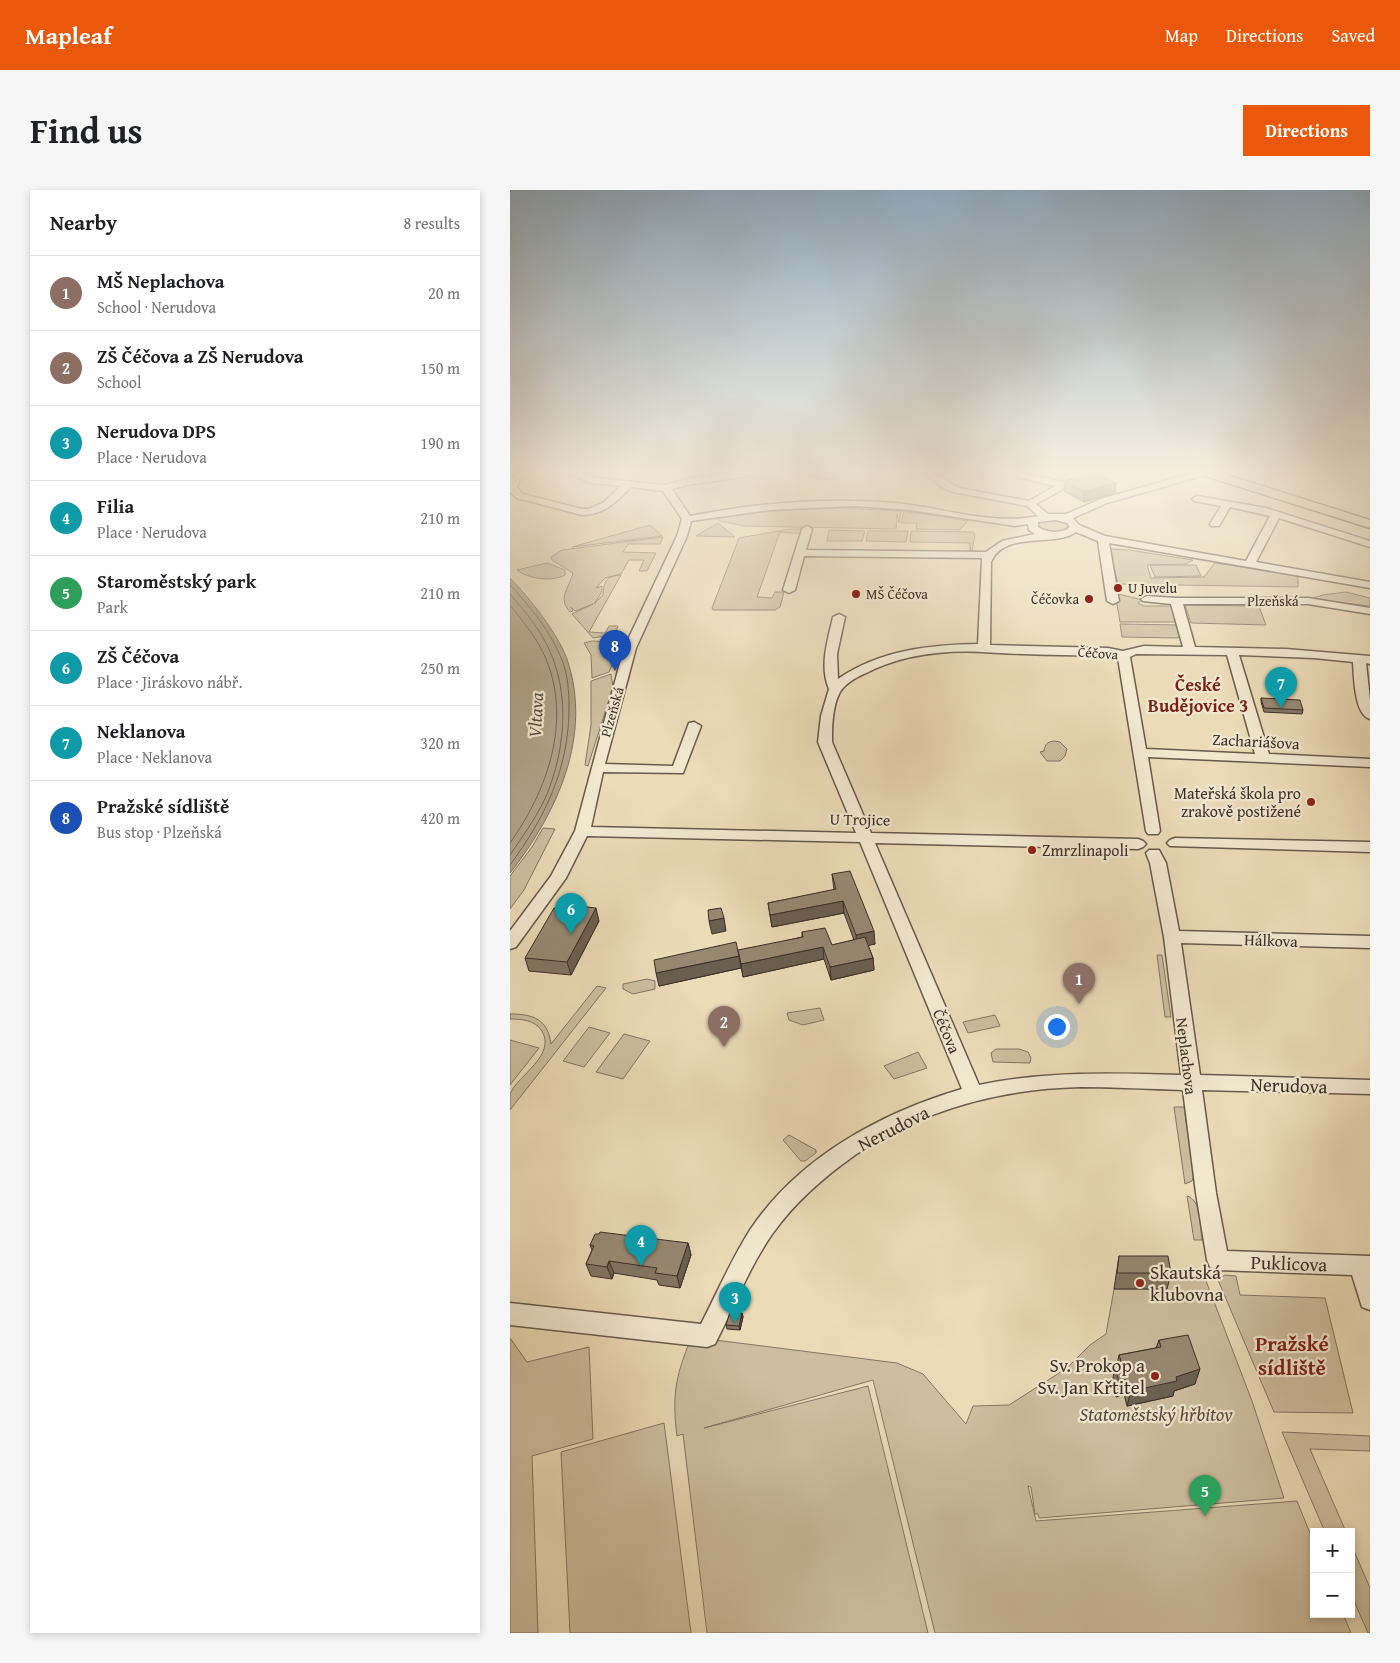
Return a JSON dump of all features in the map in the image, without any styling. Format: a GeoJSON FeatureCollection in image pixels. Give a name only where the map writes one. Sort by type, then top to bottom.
{"type":"FeatureCollection","features":[{"type":"Feature","properties":{"kind":"street","name":"Plzeňská"},"geometry":{"type":"LineString","coordinates":[[510,943],[558,878],[582,831],[630,648],[680,540]]}},
{"type":"Feature","properties":{"kind":"street"},"geometry":{"type":"LineString","coordinates":[[789,590],[804,540]]}},
{"type":"Feature","properties":{"kind":"street"},"geometry":{"type":"LineString","coordinates":[[984,649],[986,562],[995,548],[1012,540]]}},
{"type":"Feature","properties":{"kind":"street"},"geometry":{"type":"LineString","coordinates":[[1099,540],[1105,555],[1113,602]]}},
{"type":"Feature","properties":{"kind":"street"},"geometry":{"type":"LineString","coordinates":[[1112,540],[1370,585]]}},
{"type":"Feature","properties":{"kind":"street"},"geometry":{"type":"LineString","coordinates":[[1250,564],[1262,540]]}},
{"type":"Feature","properties":{"kind":"street"},"geometry":{"type":"LineString","coordinates":[[800,554],[989,555]]}},
{"type":"Feature","properties":{"kind":"street","name":"Plzeňská"},"geometry":{"type":"LineString","coordinates":[[1147,599],[1176,601],[1308,601],[1370,610]]}},
{"type":"Feature","properties":{"kind":"street"},"geometry":{"type":"LineString","coordinates":[[1176,601],[1184,624],[1190,651]]}},
{"type":"Feature","properties":{"kind":"street","name":"Čéčova"},"geometry":{"type":"LineString","coordinates":[[835,689],[830,681],[832,646],[839,617]]}},
{"type":"Feature","properties":{"kind":"street","name":"Čéčova"},"geometry":{"type":"LineString","coordinates":[[973,1094],[825,742],[826,725],[835,689],[852,674],[880,662],[933,649],[1108,652],[1124,655],[1139,651],[1190,651],[1312,654],[1364,659]]}},
{"type":"Feature","properties":{"kind":"street"},"geometry":{"type":"LineString","coordinates":[[1232,652],[1264,758]]}},
{"type":"Feature","properties":{"kind":"street"},"geometry":{"type":"LineString","coordinates":[[1124,655],[1153,831]]}},
{"type":"Feature","properties":{"kind":"street"},"geometry":{"type":"LineString","coordinates":[[1364,659],[1362,696],[1370,715]]}},
{"type":"Feature","properties":{"kind":"street"},"geometry":{"type":"LineString","coordinates":[[597,768],[678,770],[694,726]]}},
{"type":"Feature","properties":{"kind":"street","name":"Zachariášova"},"geometry":{"type":"LineString","coordinates":[[1140,753],[1370,763]]}},
{"type":"Feature","properties":{"kind":"street","name":"U Trojice"},"geometry":{"type":"LineString","coordinates":[[582,831],[865,836],[1138,844]]}},
{"type":"Feature","properties":{"kind":"street"},"geometry":{"type":"LineString","coordinates":[[1153,831],[1165,833],[1175,843],[1169,852],[1154,854],[1143,850],[1138,844],[1139,836],[1153,831]]}},
{"type":"Feature","properties":{"kind":"street"},"geometry":{"type":"LineString","coordinates":[[1175,843],[1370,847]]}},
{"type":"Feature","properties":{"kind":"street","name":"Neplachova"},"geometry":{"type":"LineString","coordinates":[[1154,854],[1158,863],[1172,937],[1190,1082],[1214,1245],[1218,1260]]}},
{"type":"Feature","properties":{"kind":"street","name":"Hálkova"},"geometry":{"type":"LineString","coordinates":[[1172,937],[1370,942]]}},
{"type":"Feature","properties":{"kind":"street","name":"Nerudova"},"geometry":{"type":"LineString","coordinates":[[510,1314],[707,1336],[765,1226],[807,1182],[841,1155],[887,1127],[973,1094],[1044,1082],[1080,1080],[1370,1087]]}},
{"type":"Feature","properties":{"kind":"street","name":"Puklicova"},"geometry":{"type":"LineString","coordinates":[[1218,1260],[1365,1266],[1370,1300]]}},
{"type":"Feature","properties":{"kind":"green space"},"geometry":{"type":"Polygon","coordinates":[[[596,540],[626,540],[572,547],[596,540]]]}},
{"type":"Feature","properties":{"kind":"green space"},"geometry":{"type":"Polygon","coordinates":[[[637,540],[662,540],[660,544],[628,544],[623,552],[656,553],[647,571],[639,571],[644,560],[629,560],[621,574],[605,578],[596,588],[602,586],[601,594],[594,604],[603,595],[606,581],[609,578],[621,575],[589,632],[605,633],[609,626],[618,626],[615,634],[593,638],[572,614],[593,604],[575,611],[571,607],[573,611],[570,612],[564,602],[565,593],[573,573],[552,560],[551,557],[562,550],[637,540]]]}},
{"type":"Feature","properties":{"kind":"green space"},"geometry":{"type":"Polygon","coordinates":[[[738,540],[777,540],[757,597],[772,598],[775,592],[784,592],[780,607],[775,610],[713,610],[712,608],[738,540]]]}},
{"type":"Feature","properties":{"kind":"green space"},"geometry":{"type":"Polygon","coordinates":[[[827,540],[862,540],[862,541],[827,540]]]}},
{"type":"Feature","properties":{"kind":"green space"},"geometry":{"type":"Polygon","coordinates":[[[866,540],[906,540],[906,542],[866,540]]]}},
{"type":"Feature","properties":{"kind":"green space"},"geometry":{"type":"Polygon","coordinates":[[[910,540],[974,540],[972,551],[970,551],[970,543],[910,542],[910,540]]]}},
{"type":"Feature","properties":{"kind":"green space"},"geometry":{"type":"Polygon","coordinates":[[[1110,549],[1129,550],[1193,560],[1186,564],[1147,565],[1151,578],[1204,577],[1215,563],[1298,575],[1298,587],[1118,584],[1110,549]]]}},
{"type":"Feature","properties":{"kind":"green space"},"geometry":{"type":"Polygon","coordinates":[[[547,563],[565,570],[565,575],[547,579],[527,576],[517,570],[547,563]]]}},
{"type":"Feature","properties":{"kind":"green space"},"geometry":{"type":"Polygon","coordinates":[[[1150,565],[1196,565],[1201,576],[1155,577],[1150,565]]]}},
{"type":"Feature","properties":{"kind":"green space"},"geometry":{"type":"Polygon","coordinates":[[[1346,592],[1370,598],[1370,606],[1311,599],[1322,595],[1346,592]]]}},
{"type":"Feature","properties":{"kind":"green space"},"geometry":{"type":"Polygon","coordinates":[[[1115,593],[1142,600],[1138,603],[1144,606],[1171,606],[1177,622],[1120,622],[1115,593]]]}},
{"type":"Feature","properties":{"kind":"green space"},"geometry":{"type":"Polygon","coordinates":[[[1245,603],[1258,604],[1266,625],[1191,623],[1185,605],[1245,606],[1245,603]]]}},
{"type":"Feature","properties":{"kind":"green space"},"geometry":{"type":"Polygon","coordinates":[[[1120,624],[1179,625],[1182,636],[1177,638],[1122,637],[1120,624]]]}},
{"type":"Feature","properties":{"kind":"green space"},"geometry":{"type":"Polygon","coordinates":[[[592,641],[611,642],[615,658],[609,672],[592,678],[591,655],[584,643],[592,641]]]}},
{"type":"Feature","properties":{"kind":"green space"},"geometry":{"type":"Polygon","coordinates":[[[611,674],[613,687],[588,766],[585,765],[591,725],[591,681],[611,674]]]}},
{"type":"Feature","properties":{"kind":"green space"},"geometry":{"type":"Polygon","coordinates":[[[1054,741],[1060,742],[1067,749],[1065,756],[1060,761],[1047,761],[1040,752],[1044,751],[1047,744],[1054,741]]]}},
{"type":"Feature","properties":{"kind":"green space"},"geometry":{"type":"Polygon","coordinates":[[[543,828],[555,829],[524,890],[510,909],[510,876],[532,847],[543,828]]]}},
{"type":"Feature","properties":{"kind":"green space"},"geometry":{"type":"Polygon","coordinates":[[[1157,955],[1162,955],[1171,1017],[1165,1017],[1157,955]]]}},
{"type":"Feature","properties":{"kind":"green space"},"geometry":{"type":"Polygon","coordinates":[[[647,979],[655,981],[655,989],[633,994],[623,989],[623,984],[647,979]]]}},
{"type":"Feature","properties":{"kind":"green space"},"geometry":{"type":"Polygon","coordinates":[[[597,986],[606,988],[510,1110],[510,1094],[540,1057],[544,1049],[545,1040],[542,1031],[536,1024],[510,1019],[510,1014],[526,1015],[538,1020],[547,1029],[551,1044],[597,986]]]}},
{"type":"Feature","properties":{"kind":"green space"},"geometry":{"type":"Polygon","coordinates":[[[820,1008],[824,1020],[803,1025],[789,1020],[787,1013],[820,1008]]]}},
{"type":"Feature","properties":{"kind":"green space"},"geometry":{"type":"Polygon","coordinates":[[[995,1015],[1000,1026],[968,1033],[963,1022],[995,1015]]]}},
{"type":"Feature","properties":{"kind":"green space"},"geometry":{"type":"Polygon","coordinates":[[[589,1027],[610,1033],[584,1067],[563,1061],[589,1027]]]}},
{"type":"Feature","properties":{"kind":"green space"},"geometry":{"type":"Polygon","coordinates":[[[624,1034],[650,1041],[623,1079],[596,1072],[624,1034]]]}},
{"type":"Feature","properties":{"kind":"green space"},"geometry":{"type":"Polygon","coordinates":[[[510,1040],[539,1048],[510,1085],[510,1040]]]}},
{"type":"Feature","properties":{"kind":"green space"},"geometry":{"type":"Polygon","coordinates":[[[996,1049],[1019,1049],[1028,1052],[1031,1058],[1030,1063],[993,1062],[991,1053],[996,1049]]]}},
{"type":"Feature","properties":{"kind":"green space"},"geometry":{"type":"Polygon","coordinates":[[[918,1052],[927,1068],[894,1079],[884,1066],[918,1052]]]}},
{"type":"Feature","properties":{"kind":"green space"},"geometry":{"type":"Polygon","coordinates":[[[1174,1107],[1184,1107],[1194,1175],[1192,1181],[1185,1184],[1174,1107]]]}},
{"type":"Feature","properties":{"kind":"green space"},"geometry":{"type":"Polygon","coordinates":[[[789,1135],[816,1150],[816,1153],[805,1161],[801,1161],[783,1140],[789,1135]]]}},
{"type":"Feature","properties":{"kind":"green space"},"geometry":{"type":"Polygon","coordinates":[[[1187,1196],[1192,1199],[1198,1209],[1202,1240],[1194,1240],[1187,1196]]]}},
{"type":"Feature","properties":{"kind":"green space","name":"Statoměstský hřbitov"},"geometry":{"type":"Polygon","coordinates":[[[1164,1272],[1203,1273],[1252,1401],[1284,1498],[1039,1518],[1038,1514],[1035,1514],[1031,1487],[1028,1486],[1036,1521],[1297,1501],[1310,1533],[1310,1618],[1345,1618],[1351,1633],[935,1633],[873,1380],[704,1428],[868,1386],[928,1633],[707,1633],[683,1434],[677,1436],[675,1410],[678,1377],[690,1341],[707,1339],[897,1363],[923,1374],[966,1424],[973,1406],[1009,1405],[1067,1368],[1090,1345],[1106,1334],[1114,1289],[1166,1289],[1164,1272]]]}},
{"type":"Feature","properties":{"kind":"green space"},"geometry":{"type":"Polygon","coordinates":[[[1225,1275],[1236,1276],[1240,1295],[1325,1298],[1353,1413],[1274,1412],[1218,1280],[1225,1275]]]}},
{"type":"Feature","properties":{"kind":"green space"},"geometry":{"type":"Polygon","coordinates":[[[510,1338],[527,1362],[589,1347],[593,1439],[532,1456],[538,1633],[510,1633],[510,1338]]]}},
{"type":"Feature","properties":{"kind":"green space"},"geometry":{"type":"Polygon","coordinates":[[[664,1423],[691,1633],[570,1633],[561,1452],[664,1423]]]}},
{"type":"Feature","properties":{"kind":"green space"},"geometry":{"type":"Polygon","coordinates":[[[1282,1432],[1370,1436],[1370,1451],[1310,1449],[1344,1528],[1323,1528],[1282,1432]]]}},
{"type":"Feature","properties":{"kind":"green space"},"geometry":{"type":"Polygon","coordinates":[[[1355,1553],[1370,1588],[1370,1633],[1368,1633],[1355,1603],[1355,1553]]]}},
{"type":"Feature","properties":{"kind":"water","name":"Vltava"},"geometry":{"type":"Polygon","coordinates":[[[510,578],[542,616],[563,649],[574,688],[576,716],[573,745],[556,799],[527,850],[510,873],[510,578]]]}},
{"type":"Feature","properties":{"kind":"building"},"geometry":{"type":"Polygon","coordinates":[[[1261,698],[1300,700],[1303,710],[1264,708],[1261,698]]]}},
{"type":"Feature","properties":{"kind":"building"},"geometry":{"type":"Polygon","coordinates":[[[850,871],[874,931],[856,935],[843,901],[770,915],[768,903],[836,889],[832,874],[850,871]]]}},
{"type":"Feature","properties":{"kind":"building"},"geometry":{"type":"Polygon","coordinates":[[[578,906],[596,908],[567,962],[525,958],[554,908],[576,910],[578,906]]]}},
{"type":"Feature","properties":{"kind":"building"},"geometry":{"type":"Polygon","coordinates":[[[721,908],[724,918],[709,921],[708,910],[721,908]]]}},
{"type":"Feature","properties":{"kind":"building"},"geometry":{"type":"Polygon","coordinates":[[[825,928],[832,945],[865,937],[873,958],[830,967],[823,947],[741,964],[738,950],[803,937],[802,932],[825,928]]]}},
{"type":"Feature","properties":{"kind":"building"},"geometry":{"type":"Polygon","coordinates":[[[736,942],[739,956],[656,973],[654,960],[736,942]]]}},
{"type":"Feature","properties":{"kind":"building"},"geometry":{"type":"Polygon","coordinates":[[[600,1232],[688,1243],[677,1276],[655,1273],[657,1268],[609,1261],[607,1267],[586,1264],[594,1246],[590,1245],[595,1234],[600,1232]]]}},
{"type":"Feature","properties":{"kind":"building"},"geometry":{"type":"Polygon","coordinates":[[[1119,1256],[1168,1256],[1171,1273],[1117,1273],[1119,1256]]]}},
{"type":"Feature","properties":{"kind":"building"},"geometry":{"type":"Polygon","coordinates":[[[730,1312],[742,1313],[739,1326],[726,1325],[730,1312]]]}},
{"type":"Feature","properties":{"kind":"building"},"geometry":{"type":"Polygon","coordinates":[[[1188,1335],[1200,1369],[1176,1377],[1177,1381],[1131,1391],[1127,1379],[1119,1382],[1115,1368],[1123,1367],[1119,1355],[1161,1347],[1159,1340],[1188,1335]]]}},
{"type":"Feature","properties":{"kind":"place","name":"U Juvelu"},"geometry":{"type":"Point","coordinates":[1118,588]}},
{"type":"Feature","properties":{"kind":"place","name":"MŠ Čéčova"},"geometry":{"type":"Point","coordinates":[856,594]}},
{"type":"Feature","properties":{"kind":"place","name":"Čéčovka"},"geometry":{"type":"Point","coordinates":[1089,599]}},
{"type":"Feature","properties":{"kind":"place","name":"Pražské sídliště"},"geometry":{"type":"Point","coordinates":[615,671]}},
{"type":"Feature","properties":{"kind":"place","name":"Neklanova"},"geometry":{"type":"Point","coordinates":[1281,708]}},
{"type":"Feature","properties":{"kind":"place","name":"Mateřská škola pro zrakově postižené"},"geometry":{"type":"Point","coordinates":[1311,802]}},
{"type":"Feature","properties":{"kind":"place","name":"Zmrzlinapoli"},"geometry":{"type":"Point","coordinates":[1032,850]}},
{"type":"Feature","properties":{"kind":"place","name":"ZŠ Čéčova"},"geometry":{"type":"Point","coordinates":[571,934]}},
{"type":"Feature","properties":{"kind":"place","name":"MŠ Neplachova"},"geometry":{"type":"Point","coordinates":[1079,1004]}},
{"type":"Feature","properties":{"kind":"place","name":"ZŠ Čéčova a ZŠ Nerudova"},"geometry":{"type":"Point","coordinates":[724,1047]}},
{"type":"Feature","properties":{"kind":"place","name":"Filia"},"geometry":{"type":"Point","coordinates":[641,1266]}},
{"type":"Feature","properties":{"kind":"place","name":"Skautská klubovna"},"geometry":{"type":"Point","coordinates":[1140,1283]}},
{"type":"Feature","properties":{"kind":"place","name":"Nerudova DPS"},"geometry":{"type":"Point","coordinates":[735,1323]}},
{"type":"Feature","properties":{"kind":"place","name":"Sv. Prokop a Sv. Jan Křtitel"},"geometry":{"type":"Point","coordinates":[1155,1376]}},
{"type":"Feature","properties":{"kind":"place","name":"Staroměstský park"},"geometry":{"type":"Point","coordinates":[1205,1516]}},
{"type":"Feature","properties":{"kind":"district","name":"České Budějovice 3"},"geometry":{"type":"Point","coordinates":[1198,695]}},
{"type":"Feature","properties":{"kind":"district","name":"Pražské sídliště"},"geometry":{"type":"Point","coordinates":[1292,1356]}}]}
